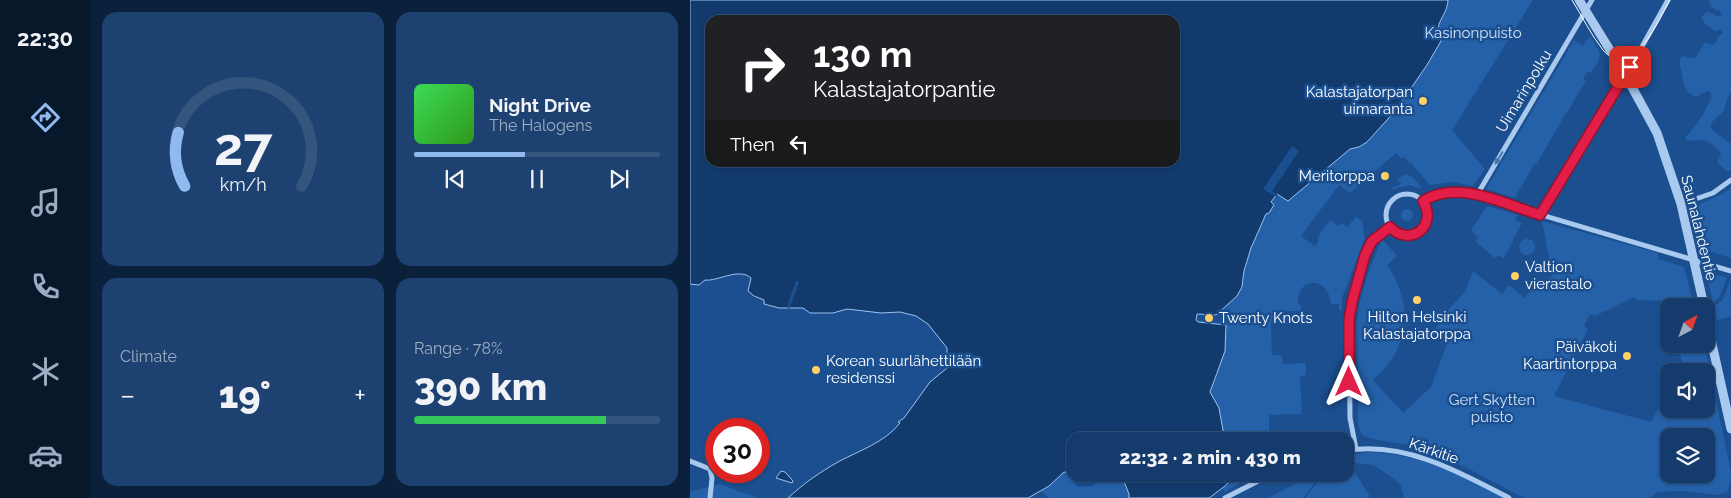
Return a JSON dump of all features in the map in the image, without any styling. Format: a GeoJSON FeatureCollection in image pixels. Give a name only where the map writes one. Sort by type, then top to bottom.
{"type":"FeatureCollection","features":[{"type":"Feature","properties":{"kind":"street","name":"Saunalahdentie"},"geometry":{"type":"LineString","coordinates":[[1580,0],[1626,76],[1656,133],[1681,204],[1702,298]]}},
{"type":"Feature","properties":{"kind":"street","name":"Uimarinpolku"},"geometry":{"type":"LineString","coordinates":[[1477,195],[1592,0]]}},
{"type":"Feature","properties":{"kind":"street"},"geometry":{"type":"LineString","coordinates":[[1540,215],[1626,76],[1668,0]]}},
{"type":"Feature","properties":{"kind":"street"},"geometry":{"type":"LineString","coordinates":[[1681,204],[1713,193],[1731,180]]}},
{"type":"Feature","properties":{"kind":"street"},"geometry":{"type":"LineString","coordinates":[[1423,201],[1432,195],[1445,192],[1454,191],[1477,195],[1731,271]]}},
{"type":"Feature","properties":{"kind":"street"},"geometry":{"type":"LineString","coordinates":[[1412,194],[1423,201],[1428,212],[1424,228],[1414,235],[1403,236],[1394,232],[1390,227],[1386,218],[1387,206],[1395,198],[1412,194]]}},
{"type":"Feature","properties":{"kind":"street"},"geometry":{"type":"LineString","coordinates":[[1356,449],[1350,418],[1349,320],[1365,255],[1372,241],[1390,227]]}},
{"type":"Feature","properties":{"kind":"street"},"geometry":{"type":"LineString","coordinates":[[1714,353],[1731,429]]}},
{"type":"Feature","properties":{"kind":"street","name":"Kärkitie"},"geometry":{"type":"LineString","coordinates":[[1356,449],[1374,448],[1412,455],[1473,479],[1509,498]]}},
{"type":"Feature","properties":{"kind":"street"},"geometry":{"type":"LineString","coordinates":[[690,461],[706,466],[712,473],[710,498]]}},
{"type":"Feature","properties":{"kind":"street"},"geometry":{"type":"LineString","coordinates":[[1225,498],[1256,482]]}},
{"type":"Feature","properties":{"kind":"green space","name":"Kasinonpuisto"},"geometry":{"type":"Polygon","coordinates":[[[1448,0],[1533,0],[1452,130],[1485,169],[1473,186],[1451,182],[1430,185],[1411,163],[1404,157],[1402,159],[1396,153],[1350,193],[1339,185],[1301,236],[1315,246],[1319,240],[1317,238],[1330,220],[1338,226],[1341,223],[1347,227],[1356,217],[1362,221],[1365,238],[1342,298],[1342,310],[1339,311],[1339,304],[1331,304],[1329,295],[1319,284],[1307,284],[1299,294],[1298,303],[1301,306],[1301,311],[1281,311],[1281,321],[1271,322],[1272,355],[1282,355],[1283,364],[1306,363],[1306,375],[1300,376],[1302,414],[1269,415],[1269,432],[1210,432],[1194,323],[1198,320],[1226,325],[1228,316],[1216,315],[1240,291],[1253,243],[1264,219],[1274,205],[1271,203],[1277,194],[1337,160],[1350,149],[1359,147],[1367,142],[1379,126],[1437,32],[1448,0]]]}},
{"type":"Feature","properties":{"kind":"green space"},"geometry":{"type":"Polygon","coordinates":[[[1709,0],[1731,0],[1731,92],[1724,111],[1711,123],[1711,129],[1731,144],[1731,169],[1728,172],[1717,163],[1721,154],[1711,143],[1703,140],[1686,140],[1686,136],[1700,119],[1712,97],[1709,91],[1697,97],[1686,89],[1680,58],[1684,56],[1696,57],[1705,42],[1712,45],[1717,42],[1717,38],[1723,33],[1721,29],[1716,31],[1709,27],[1701,17],[1708,11],[1718,17],[1722,14],[1710,5],[1709,0]]]}},
{"type":"Feature","properties":{"kind":"green space"},"geometry":{"type":"Polygon","coordinates":[[[1591,37],[1600,53],[1598,62],[1591,73],[1588,71],[1583,79],[1586,81],[1515,198],[1486,189],[1574,40],[1583,46],[1585,41],[1591,37]]]}},
{"type":"Feature","properties":{"kind":"green space"},"geometry":{"type":"Polygon","coordinates":[[[1405,174],[1413,177],[1421,187],[1408,185],[1390,189],[1401,184],[1397,180],[1405,174]]]}},
{"type":"Feature","properties":{"kind":"green space"},"geometry":{"type":"Polygon","coordinates":[[[1731,188],[1731,258],[1702,249],[1693,209],[1731,188]]]}},
{"type":"Feature","properties":{"kind":"green space"},"geometry":{"type":"Polygon","coordinates":[[[1487,206],[1518,215],[1515,220],[1522,223],[1504,258],[1498,255],[1495,258],[1475,241],[1478,238],[1471,230],[1487,206]]]}},
{"type":"Feature","properties":{"kind":"green space"},"geometry":{"type":"Polygon","coordinates":[[[1407,209],[1413,215],[1407,221],[1401,215],[1407,209]]]}},
{"type":"Feature","properties":{"kind":"green space","name":"Gert Skytten puisto"},"geometry":{"type":"Polygon","coordinates":[[[1542,221],[1658,253],[1659,259],[1684,267],[1692,298],[1660,298],[1660,301],[1638,300],[1634,297],[1595,316],[1590,314],[1584,326],[1588,329],[1554,396],[1651,422],[1660,406],[1660,418],[1715,418],[1715,396],[1731,472],[1731,480],[1727,492],[1718,495],[1681,491],[1657,492],[1652,497],[1646,498],[1524,498],[1469,469],[1419,447],[1368,438],[1362,435],[1358,425],[1357,320],[1360,301],[1369,270],[1382,239],[1397,256],[1387,265],[1399,287],[1404,310],[1404,322],[1399,346],[1393,357],[1373,380],[1403,413],[1431,387],[1449,338],[1436,339],[1436,327],[1447,311],[1465,292],[1473,271],[1502,294],[1509,285],[1525,298],[1537,283],[1543,288],[1552,275],[1542,221]]]}},
{"type":"Feature","properties":{"kind":"green space"},"geometry":{"type":"Polygon","coordinates":[[[1527,239],[1533,241],[1535,247],[1533,253],[1527,255],[1521,253],[1519,247],[1521,241],[1527,239]]]}},
{"type":"Feature","properties":{"kind":"green space"},"geometry":{"type":"Polygon","coordinates":[[[1706,272],[1727,278],[1719,298],[1715,301],[1715,298],[1712,298],[1706,272]]]}},
{"type":"Feature","properties":{"kind":"green space"},"geometry":{"type":"Polygon","coordinates":[[[1730,280],[1731,315],[1730,317],[1717,320],[1715,305],[1723,300],[1730,280]]]}},
{"type":"Feature","properties":{"kind":"green space","name":"Gert Skytten puisto"},"geometry":{"type":"Polygon","coordinates":[[[1680,353],[1706,353],[1708,363],[1682,363],[1680,353]]]}},
{"type":"Feature","properties":{"kind":"green space"},"geometry":{"type":"Polygon","coordinates":[[[1370,452],[1406,457],[1424,462],[1458,474],[1507,498],[1404,498],[1398,482],[1374,465],[1354,463],[1354,455],[1370,452]]]}},
{"type":"Feature","properties":{"kind":"green space"},"geometry":{"type":"Polygon","coordinates":[[[1066,472],[1066,482],[1073,482],[1078,487],[1093,486],[1097,482],[1142,482],[1143,498],[1049,498],[1040,491],[1066,472]]]}},
{"type":"Feature","properties":{"kind":"green space"},"geometry":{"type":"Polygon","coordinates":[[[1354,472],[1370,496],[1368,498],[1305,498],[1318,482],[1354,482],[1354,472]]]}},
{"type":"Feature","properties":{"kind":"green space"},"geometry":{"type":"Polygon","coordinates":[[[1195,482],[1242,482],[1225,492],[1222,488],[1209,498],[1176,498],[1195,482]]]}},
{"type":"Feature","properties":{"kind":"green space"},"geometry":{"type":"Polygon","coordinates":[[[1299,482],[1315,482],[1303,498],[1268,498],[1299,482]]]}},
{"type":"Feature","properties":{"kind":"green space"},"geometry":{"type":"Polygon","coordinates":[[[719,484],[758,498],[690,498],[690,492],[719,484]]]}},
{"type":"Feature","properties":{"kind":"shaded area"},"geometry":{"type":"Polygon","coordinates":[[[690,0],[1448,0],[1438,29],[1441,41],[1396,110],[1367,142],[1359,147],[1350,149],[1288,201],[1277,194],[1271,202],[1274,205],[1269,213],[1266,214],[1251,248],[1244,271],[1242,287],[1237,296],[1216,315],[1197,314],[1196,320],[1198,322],[1226,325],[1225,351],[1210,392],[1219,408],[1223,432],[1066,432],[1066,472],[1064,472],[1049,486],[1028,498],[788,498],[825,470],[871,446],[894,430],[900,423],[898,422],[904,418],[930,382],[947,368],[947,348],[928,324],[916,316],[900,312],[881,313],[847,309],[833,313],[810,313],[803,308],[779,308],[764,304],[764,300],[748,291],[751,278],[746,275],[734,274],[705,280],[699,285],[690,284],[690,0]]]}},
{"type":"Feature","properties":{"kind":"shaded area"},"geometry":{"type":"Polygon","coordinates":[[[781,471],[785,472],[793,481],[792,483],[776,478],[781,471]]]}},
{"type":"Feature","properties":{"kind":"shaded area"},"geometry":{"type":"Polygon","coordinates":[[[1124,482],[1229,482],[1209,498],[1129,498],[1124,482]]]}},
{"type":"Feature","properties":{"kind":"pier"},"geometry":{"type":"Polygon","coordinates":[[[1292,146],[1299,151],[1272,191],[1278,195],[1277,197],[1263,189],[1292,146]]]}},
{"type":"Feature","properties":{"kind":"pier"},"geometry":{"type":"Polygon","coordinates":[[[796,281],[799,282],[789,310],[789,300],[796,281]]]}},
{"type":"Feature","properties":{"kind":"tram line"},"geometry":{"type":"LineString","coordinates":[[1572,0],[1603,50],[1614,58],[1624,59],[1634,54],[1643,45],[1670,0]]}},
{"type":"Feature","properties":{"kind":"place","name":"Kalastajatorpan uimaranta"},"geometry":{"type":"Point","coordinates":[1423,101]}},
{"type":"Feature","properties":{"kind":"place","name":"Meritorppa"},"geometry":{"type":"Point","coordinates":[1385,176]}},
{"type":"Feature","properties":{"kind":"place","name":"Valtion vierastalo"},"geometry":{"type":"Point","coordinates":[1515,276]}},
{"type":"Feature","properties":{"kind":"place","name":"Hilton Helsinki Kalastajatorppa"},"geometry":{"type":"Point","coordinates":[1417,300]}},
{"type":"Feature","properties":{"kind":"place","name":"Twenty Knots"},"geometry":{"type":"Point","coordinates":[1209,318]}},
{"type":"Feature","properties":{"kind":"place","name":"Päiväkoti Kaartintorppa"},"geometry":{"type":"Point","coordinates":[1627,356]}},
{"type":"Feature","properties":{"kind":"place","name":"Korean suurlähettilään residenssi"},"geometry":{"type":"Point","coordinates":[816,370]}},
{"type":"Feature","properties":{"kind":"route"},"geometry":{"type":"LineString","coordinates":[[1349,382],[1349,320],[1365,255],[1372,241],[1390,227],[1394,232],[1403,236],[1414,235],[1424,228],[1428,217],[1423,201],[1432,195],[1445,192],[1454,191],[1477,195],[1540,215],[1630,67]]}}]}
